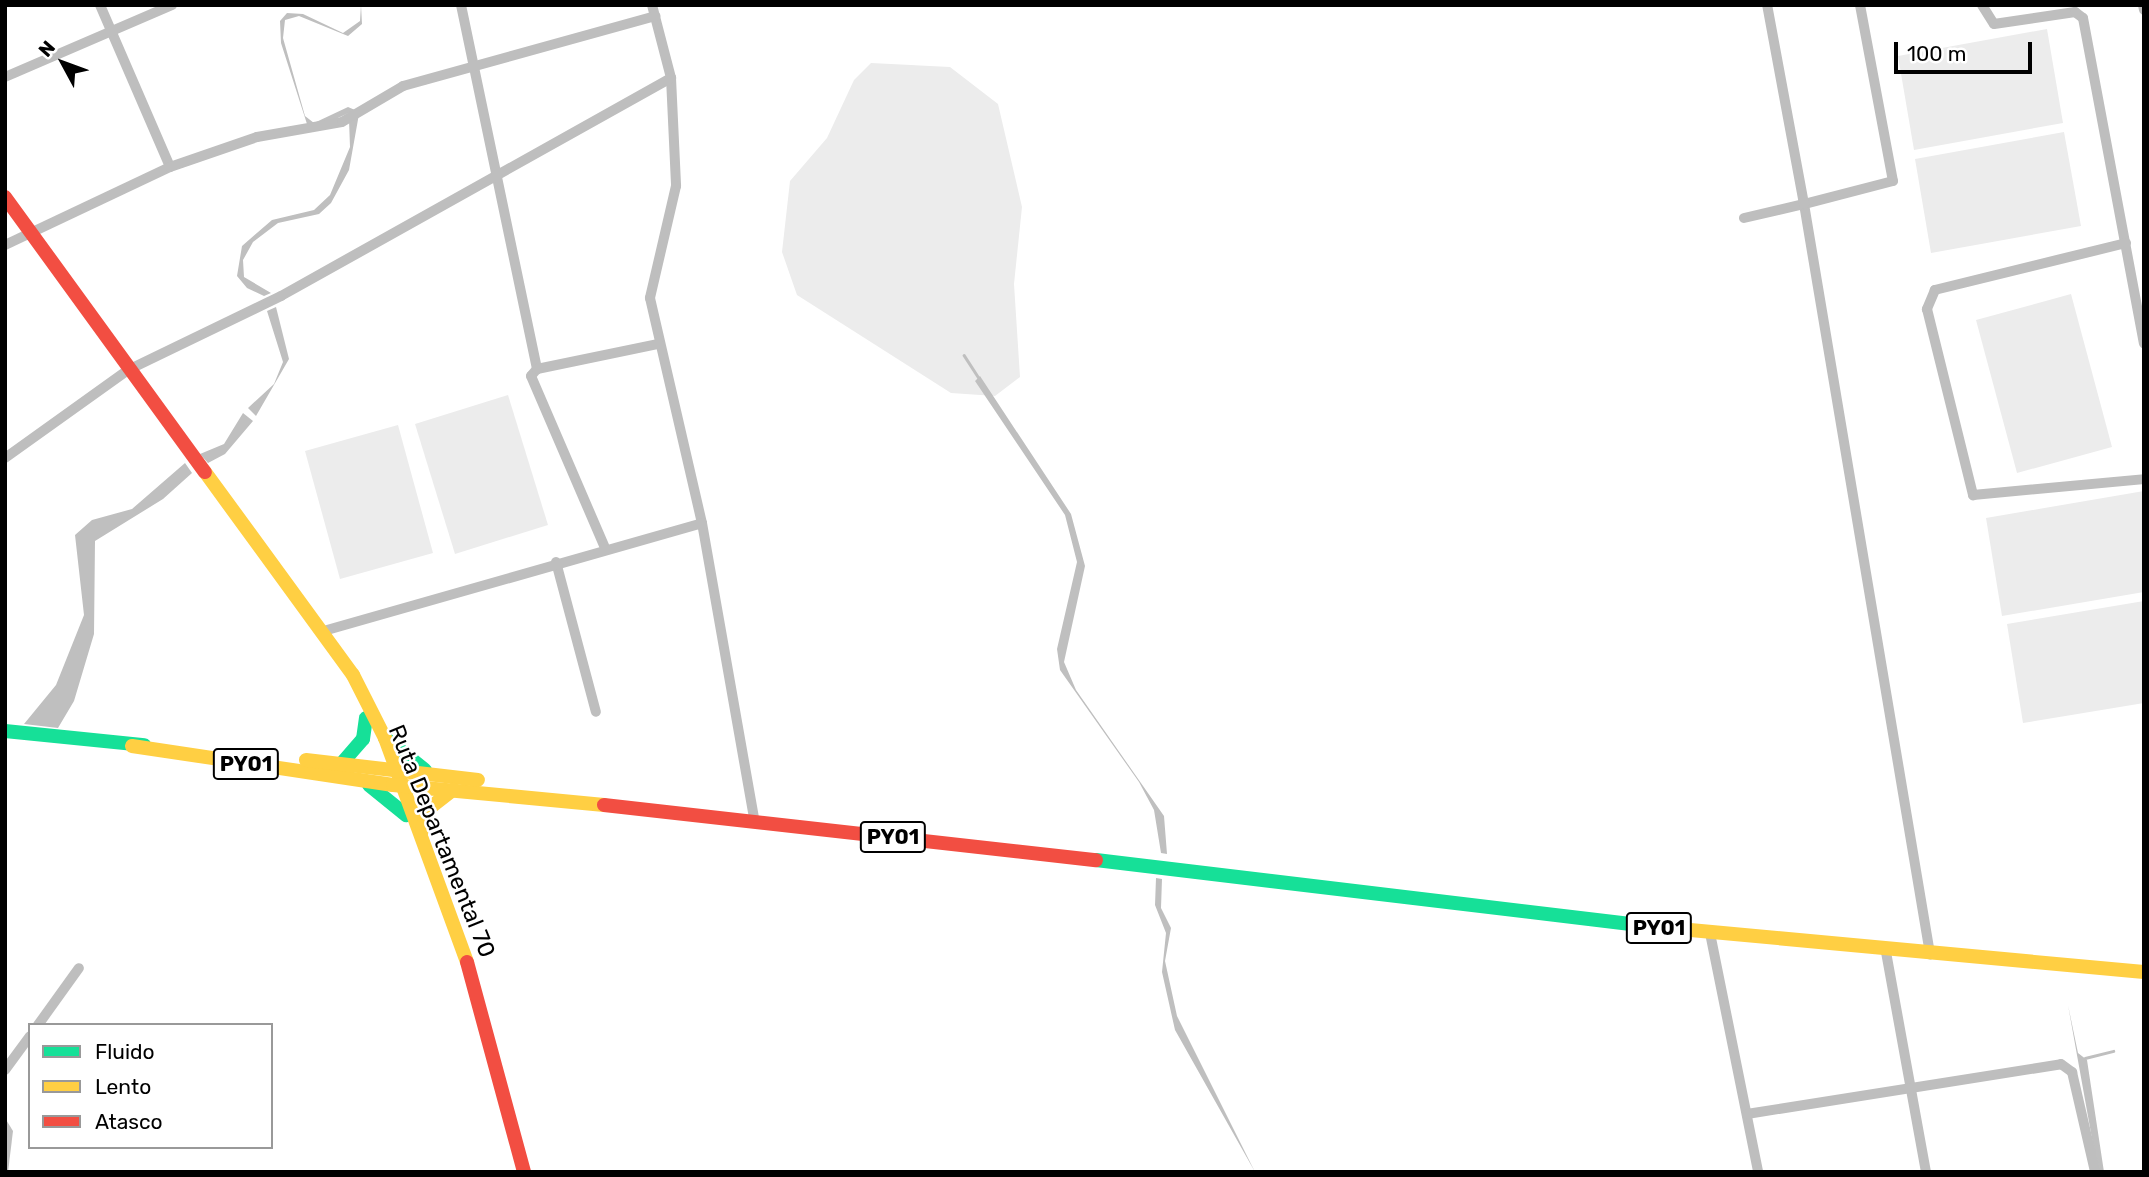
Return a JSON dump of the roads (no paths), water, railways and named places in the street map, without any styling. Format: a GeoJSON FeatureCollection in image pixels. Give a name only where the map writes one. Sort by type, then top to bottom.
{"type":"FeatureCollection","features":[{"type":"Feature","properties":{"kind":"main road"},"geometry":{"type":"LineString","coordinates":[[5,197],[343,663]]}},
{"type":"Feature","properties":{"kind":"main road","name":"Ruta Departamental 70"},"geometry":{"type":"LineString","coordinates":[[343,663],[391,769],[406,815],[449,908],[524,1172]]}},
{"type":"Feature","properties":{"kind":"main road","name":"Ruta Departamental 70"},"geometry":{"type":"LineString","coordinates":[[343,663],[385,738],[391,769]]}},
{"type":"Feature","properties":{"kind":"main road"},"geometry":{"type":"LineString","coordinates":[[342,763],[363,739],[366,718]]}},
{"type":"Feature","properties":{"kind":"main road","name":"PY01"},"geometry":{"type":"LineString","coordinates":[[5,731],[132,746],[362,781],[754,819],[1710,933],[1886,952],[2144,972]]}},
{"type":"Feature","properties":{"kind":"main road"},"geometry":{"type":"LineString","coordinates":[[385,738],[405,760],[432,773]]}},
{"type":"Feature","properties":{"kind":"main road","name":"PY01"},"geometry":{"type":"LineString","coordinates":[[132,746],[432,773],[644,808]]}},
{"type":"Feature","properties":{"kind":"main road"},"geometry":{"type":"LineString","coordinates":[[362,781],[406,815]]}},
{"type":"Feature","properties":{"kind":"main road"},"geometry":{"type":"LineString","coordinates":[[397,785],[422,831],[449,908]]}},
{"type":"Feature","properties":{"kind":"main road"},"geometry":{"type":"LineString","coordinates":[[422,831],[427,810],[453,790]]}},
{"type":"Feature","properties":{"kind":"street"},"geometry":{"type":"LineString","coordinates":[[100,5],[170,167]]}},
{"type":"Feature","properties":{"kind":"street"},"geometry":{"type":"LineString","coordinates":[[5,76],[172,5]]}},
{"type":"Feature","properties":{"kind":"street"},"geometry":{"type":"LineString","coordinates":[[461,5],[472,68],[537,369]]}},
{"type":"Feature","properties":{"kind":"street"},"geometry":{"type":"LineString","coordinates":[[652,5],[671,78],[676,186],[650,298],[658,344],[702,523],[754,819]]}},
{"type":"Feature","properties":{"kind":"street"},"geometry":{"type":"LineString","coordinates":[[1767,5],[1804,204],[1930,954]]}},
{"type":"Feature","properties":{"kind":"street"},"geometry":{"type":"LineString","coordinates":[[1744,218],[1893,181],[1860,5]]}},
{"type":"Feature","properties":{"kind":"street"},"geometry":{"type":"LineString","coordinates":[[1982,5],[1994,24],[2075,12],[2083,18],[2144,343]]}},
{"type":"Feature","properties":{"kind":"street"},"geometry":{"type":"LineString","coordinates":[[5,245],[29,231],[170,167],[257,137],[342,122],[403,86],[655,16]]}},
{"type":"Feature","properties":{"kind":"street"},"geometry":{"type":"LineString","coordinates":[[5,458],[128,370],[281,296],[494,173],[671,78]]}},
{"type":"Feature","properties":{"kind":"street"},"geometry":{"type":"LineString","coordinates":[[2126,243],[1935,290],[1927,309],[1973,495],[2144,478]]}},
{"type":"Feature","properties":{"kind":"street"},"geometry":{"type":"LineString","coordinates":[[605,548],[531,376],[537,369],[658,344]]}},
{"type":"Feature","properties":{"kind":"street"},"geometry":{"type":"LineString","coordinates":[[320,632],[605,548],[702,523]]}},
{"type":"Feature","properties":{"kind":"street"},"geometry":{"type":"LineString","coordinates":[[556,562],[596,712]]}},
{"type":"Feature","properties":{"kind":"street"},"geometry":{"type":"LineString","coordinates":[[1710,933],[1758,1172]]}},
{"type":"Feature","properties":{"kind":"street"},"geometry":{"type":"LineString","coordinates":[[1886,952],[1926,1172]]}},
{"type":"Feature","properties":{"kind":"street"},"geometry":{"type":"LineString","coordinates":[[39,1023],[79,968]]}},
{"type":"Feature","properties":{"kind":"street"},"geometry":{"type":"LineString","coordinates":[[5,1070],[28,1039]]}},
{"type":"Feature","properties":{"kind":"street"},"geometry":{"type":"LineString","coordinates":[[1747,1114],[1911,1087],[2068,1066],[2095,1172]]}},
{"type":"Feature","properties":{"kind":"waterway"},"geometry":{"type":"LineString","coordinates":[[964,355],[979,378]]}},
{"type":"Feature","properties":{"kind":"waterway"},"geometry":{"type":"LineString","coordinates":[[2085,1058],[2113,1051]]}}]}
